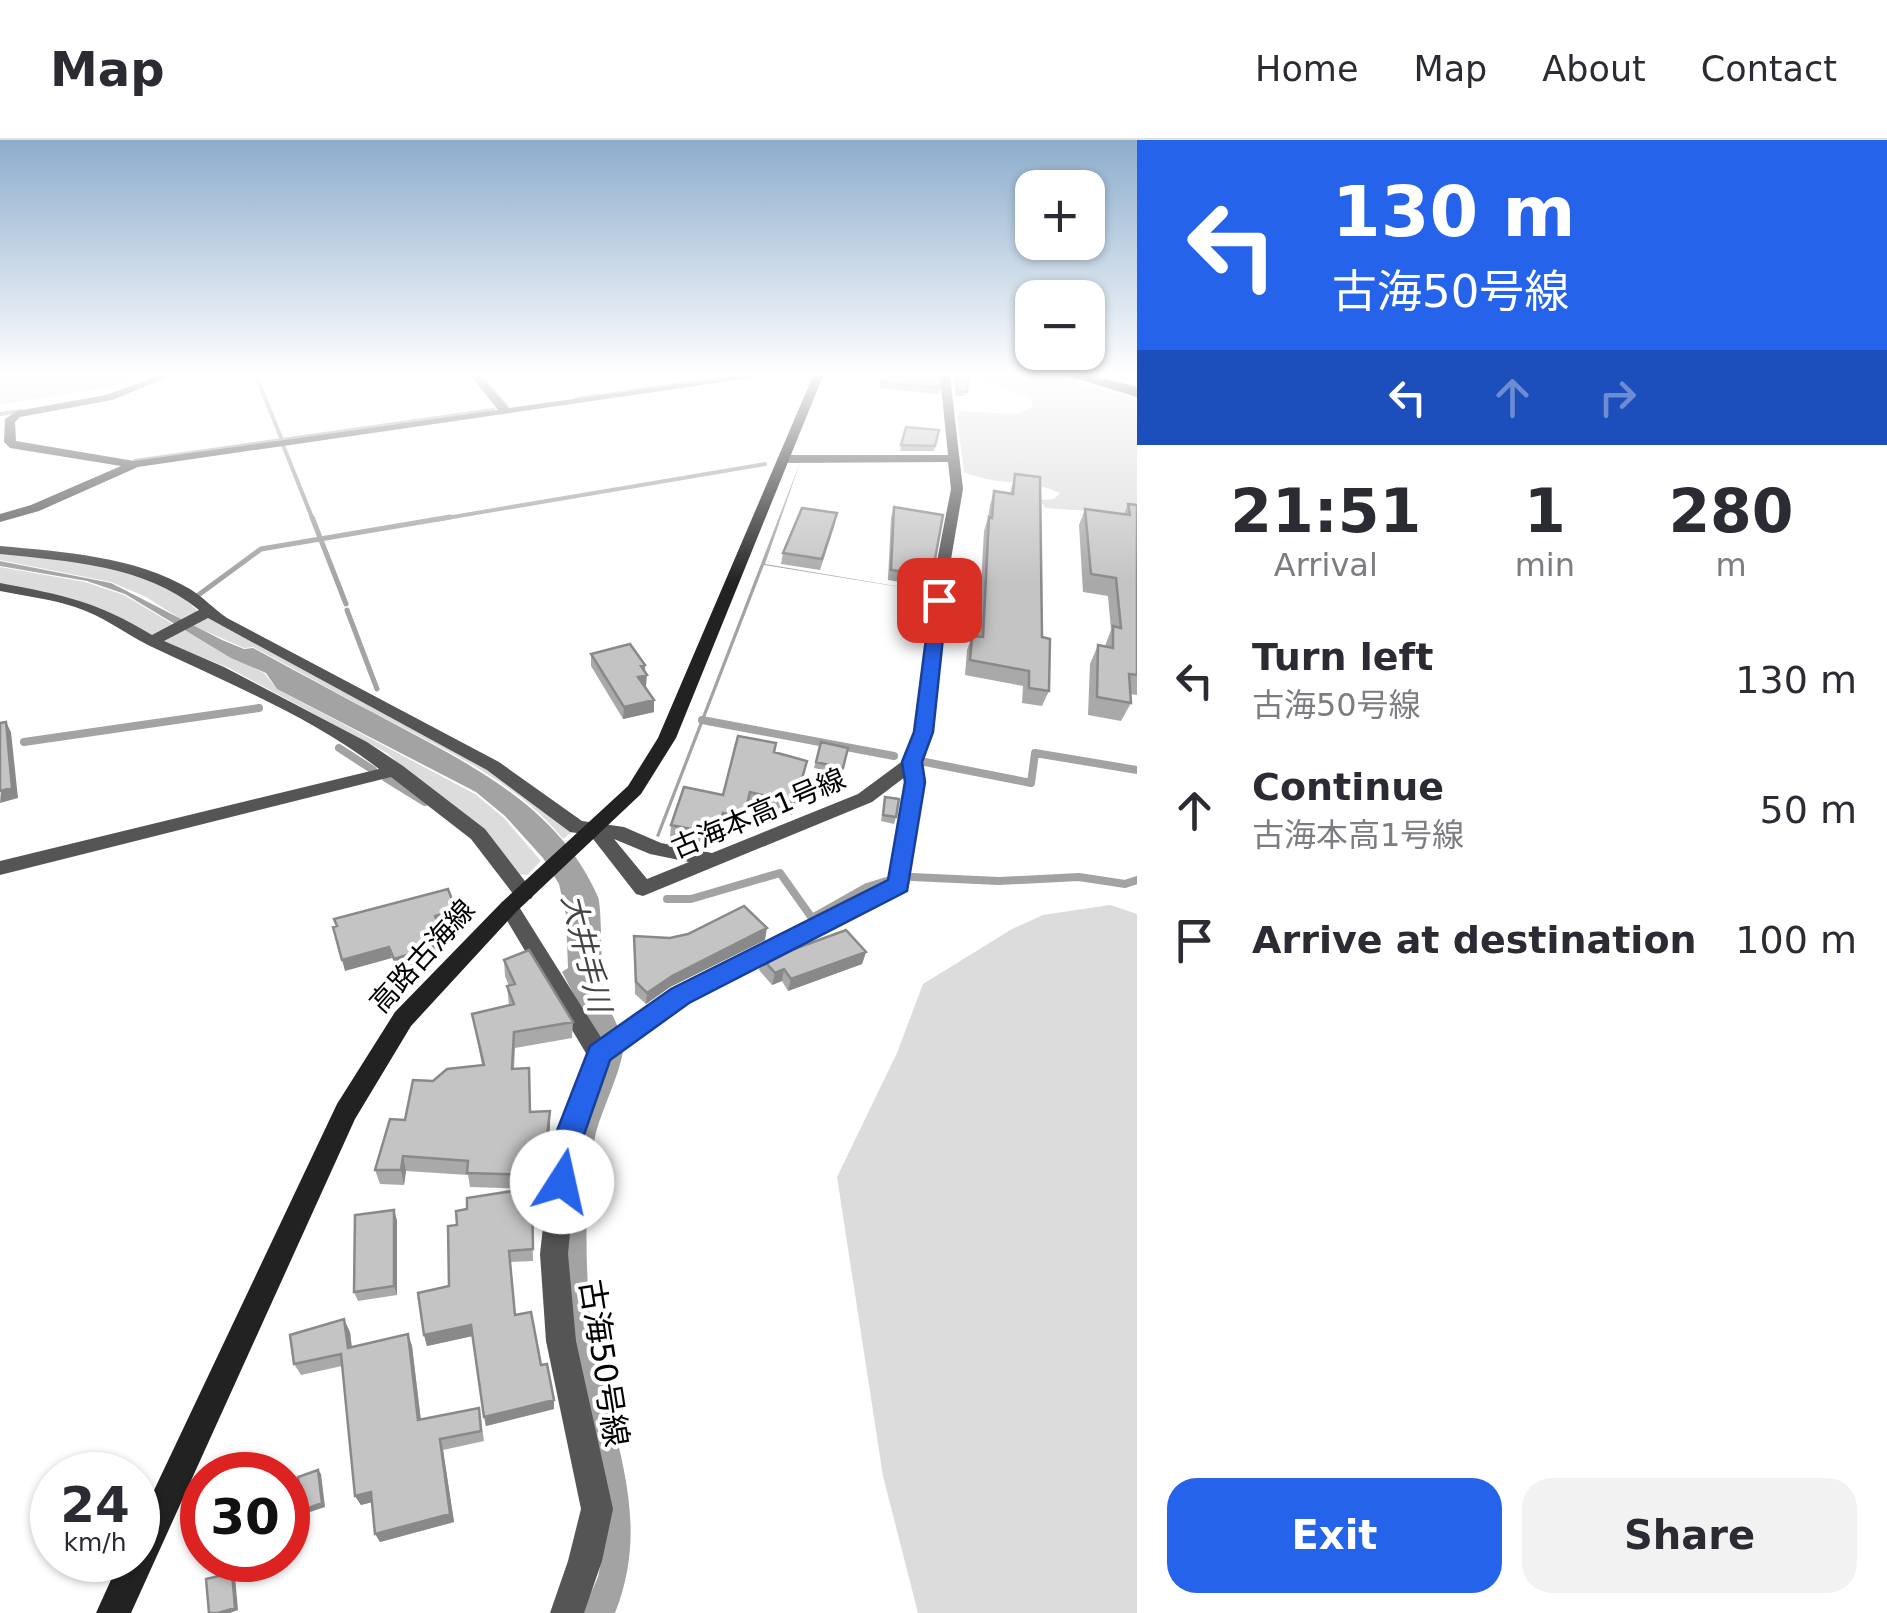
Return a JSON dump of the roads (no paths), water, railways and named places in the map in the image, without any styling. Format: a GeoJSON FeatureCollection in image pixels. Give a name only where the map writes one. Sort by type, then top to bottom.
{"type":"FeatureCollection","features":[{"type":"Feature","properties":{"kind":"main road","name":"高路古海線"},"geometry":{"type":"LineString","coordinates":[[113,1613],[346,1112],[403,1019],[574,844],[636,790],[666,738],[789,445]]}},
{"type":"Feature","properties":{"kind":"street"},"geometry":{"type":"LineString","coordinates":[[13,445],[135,464]]}},
{"type":"Feature","properties":{"kind":"street"},"geometry":{"type":"LineString","coordinates":[[0,518],[34,508],[135,464],[269,445]]}},
{"type":"Feature","properties":{"kind":"street"},"geometry":{"type":"LineString","coordinates":[[0,586],[74,602],[108,614],[397,770],[478,834],[523,895],[599,1054],[680,996],[898,885],[915,782],[912,762],[924,732],[942,571],[957,489],[953,445]]}},
{"type":"Feature","properties":{"kind":"street"},"geometry":{"type":"LineString","coordinates":[[782,460],[954,458]]}},
{"type":"Feature","properties":{"kind":"street"},"geometry":{"type":"LineString","coordinates":[[0,550],[69,557],[146,575],[183,591],[206,612],[493,766],[576,827],[624,834],[657,849],[716,862]]}},
{"type":"Feature","properties":{"kind":"street"},"geometry":{"type":"LineString","coordinates":[[152,641],[206,612]]}},
{"type":"Feature","properties":{"kind":"street","name":"古海本高1号線"},"geometry":{"type":"LineString","coordinates":[[595,829],[643,890],[866,798],[912,762]]}},
{"type":"Feature","properties":{"kind":"street"},"geometry":{"type":"LineString","coordinates":[[0,868],[397,770]]}},
{"type":"Feature","properties":{"kind":"street","name":"古海50号線"},"geometry":{"type":"LineString","coordinates":[[567,1613],[586,1562],[597,1509],[560,1342],[554,1254],[565,1146],[599,1054]]}},
{"type":"Feature","properties":{"kind":"water"},"geometry":{"type":"Polygon","coordinates":[[[801,460],[765,564],[931,592],[764,565],[659,837],[656,836],[801,460]]]}},
{"type":"Feature","properties":{"kind":"water","name":"大井手川"},"geometry":{"type":"Polygon","coordinates":[[[0,561],[111,583],[222,640],[244,649],[253,648],[481,772],[536,813],[581,865],[598,897],[603,987],[623,1044],[595,1137],[587,1220],[594,1343],[622,1458],[631,1534],[627,1573],[615,1613],[582,1613],[598,1577],[610,1517],[566,1328],[568,1162],[606,1056],[562,972],[568,968],[566,915],[559,884],[543,858],[505,816],[476,792],[277,689],[266,673],[231,658],[125,594],[87,581],[0,566],[0,561]]]}},
{"type":"Feature","properties":{"kind":"waterway"},"geometry":{"type":"LineString","coordinates":[[135,461],[249,445]]}},
{"type":"Feature","properties":{"kind":"waterway"},"geometry":{"type":"LineString","coordinates":[[283,445],[313,520]]}},
{"type":"Feature","properties":{"kind":"waterway"},"geometry":{"type":"LineString","coordinates":[[435,520],[765,464]]}},
{"type":"Feature","properties":{"kind":"waterway"},"geometry":{"type":"LineString","coordinates":[[312,517],[321,539]]}},
{"type":"Feature","properties":{"kind":"waterway"},"geometry":{"type":"LineString","coordinates":[[321,539],[450,517]]}},
{"type":"Feature","properties":{"kind":"waterway"},"geometry":{"type":"LineString","coordinates":[[197,596],[261,549],[321,539]]}},
{"type":"Feature","properties":{"kind":"waterway"},"geometry":{"type":"LineString","coordinates":[[321,539],[346,604]]}},
{"type":"Feature","properties":{"kind":"waterway"},"geometry":{"type":"LineString","coordinates":[[347,610],[377,689]]}},
{"type":"Feature","properties":{"kind":"waterway"},"geometry":{"type":"LineString","coordinates":[[24,742],[259,708]]}},
{"type":"Feature","properties":{"kind":"waterway"},"geometry":{"type":"LineString","coordinates":[[702,720],[894,756]]}},
{"type":"Feature","properties":{"kind":"waterway"},"geometry":{"type":"LineString","coordinates":[[339,748],[373,770]]}},
{"type":"Feature","properties":{"kind":"waterway"},"geometry":{"type":"LineString","coordinates":[[925,762],[1031,783],[1035,753],[1137,770]]}},
{"type":"Feature","properties":{"kind":"waterway"},"geometry":{"type":"LineString","coordinates":[[386,778],[425,802]]}},
{"type":"Feature","properties":{"kind":"waterway"},"geometry":{"type":"LineString","coordinates":[[667,899],[691,899],[780,873],[812,918],[867,887],[893,879]]}},
{"type":"Feature","properties":{"kind":"waterway"},"geometry":{"type":"LineString","coordinates":[[912,877],[999,881],[1079,877],[1125,884],[1137,880]]}}]}
